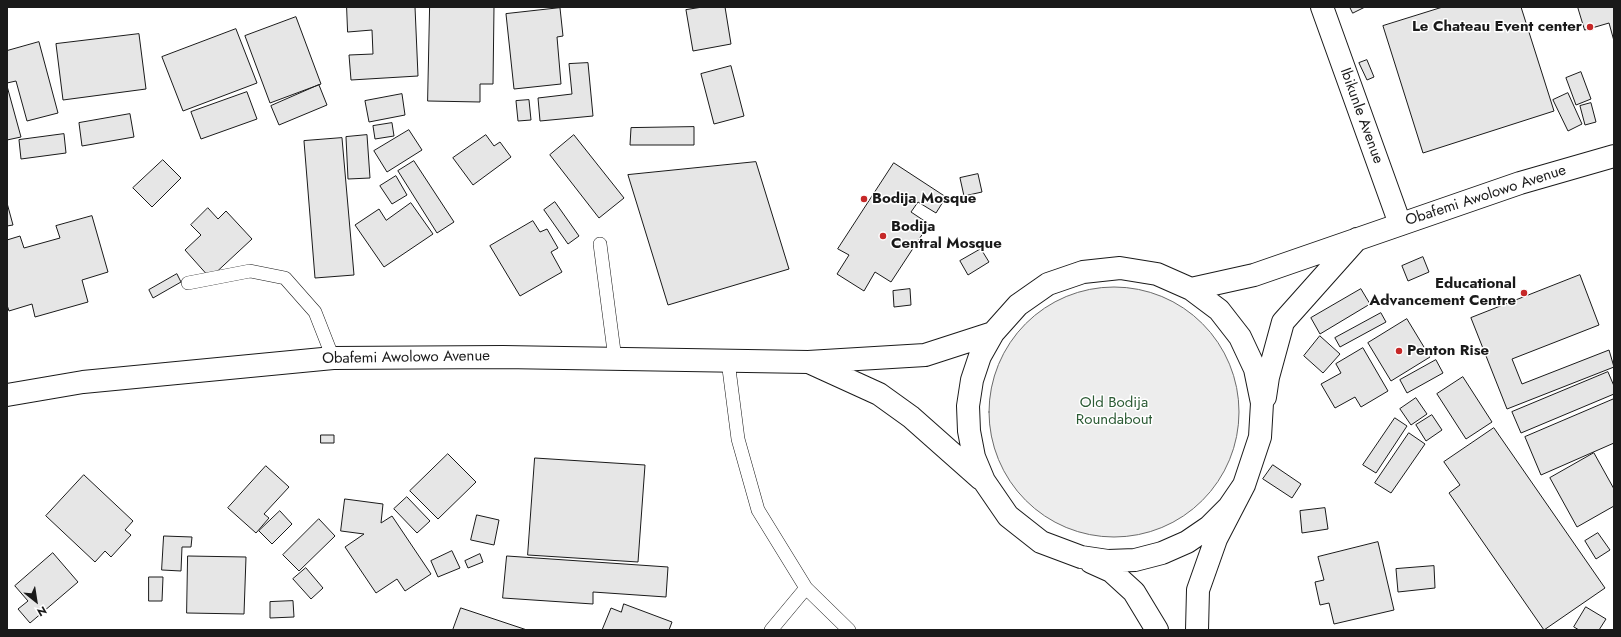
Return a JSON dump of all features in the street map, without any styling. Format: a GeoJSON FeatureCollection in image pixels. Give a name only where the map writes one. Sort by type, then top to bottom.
{"type":"FeatureCollection","features":[{"type":"Feature","properties":{"kind":"main road","name":"Ibikunle Avenue"},"geometry":{"type":"LineString","coordinates":[[1322,7],[1400,224]]}},
{"type":"Feature","properties":{"kind":"main road","name":"Obafemi Awolowo Avenue"},"geometry":{"type":"LineString","coordinates":[[1191,289],[1254,275],[1520,183],[1614,156]]}},
{"type":"Feature","properties":{"kind":"main road","name":"Obafemi Awolowo Avenue"},"geometry":{"type":"LineString","coordinates":[[1260,437],[1268,377],[1283,322],[1358,238]]}},
{"type":"Feature","properties":{"kind":"main road"},"geometry":{"type":"LineString","coordinates":[[1157,630],[1134,592],[1111,570],[1042,542],[1008,516],[984,481],[974,457],[969,431],[968,406],[972,380],[980,356],[993,333],[1018,305],[1042,288],[1048,284],[1083,272],[1120,268],[1135,270],[1157,274],[1191,289],[1219,310],[1240,337],[1255,369],[1262,403],[1260,437],[1244,485],[1216,539],[1198,590],[1197,630]]}},
{"type":"Feature","properties":{"kind":"main road","name":"Obafemi Awolowo Avenue"},"geometry":{"type":"LineString","coordinates":[[7,395],[83,382],[333,358],[503,357],[808,362],[925,355],[993,333]]}},
{"type":"Feature","properties":{"kind":"main road","name":"Obafemi Awolowo Avenue"},"geometry":{"type":"LineString","coordinates":[[808,362],[879,394],[911,417],[984,481]]}},
{"type":"Feature","properties":{"kind":"main road"},"geometry":{"type":"LineString","coordinates":[[1081,557],[1108,561],[1135,560],[1168,551],[1187,542],[1209,527],[1229,507],[1244,485]]}},
{"type":"Feature","properties":{"kind":"lane"},"geometry":{"type":"LineString","coordinates":[[600,244],[615,359]]}},
{"type":"Feature","properties":{"kind":"lane"},"geometry":{"type":"LineString","coordinates":[[188,283],[250,271],[285,278],[316,312],[333,358]]}},
{"type":"Feature","properties":{"kind":"lane"},"geometry":{"type":"LineString","coordinates":[[728,361],[738,439],[758,510],[806,588],[849,630]]}},
{"type":"Feature","properties":{"kind":"lane"},"geometry":{"type":"LineString","coordinates":[[771,630],[806,588]]}},
{"type":"Feature","properties":{"kind":"shaded area","name":"Old Bodija Roundabout"},"geometry":{"type":"Polygon","coordinates":[[[1114,287],[1138,290],[1162,297],[1183,308],[1202,324],[1218,343],[1229,364],[1236,388],[1239,412],[1236,436],[1229,460],[1218,481],[1202,500],[1183,516],[1162,527],[1138,534],[1114,537],[1090,534],[1066,527],[1045,516],[1026,500],[1010,481],[999,460],[992,436],[989,412],[992,388],[999,364],[1010,343],[1026,324],[1045,308],[1066,297],[1090,290],[1114,287]]]}},
{"type":"Feature","properties":{"kind":"building"},"geometry":{"type":"Polygon","coordinates":[[[347,7],[415,7],[418,76],[351,80],[349,55],[373,54],[372,30],[348,32],[347,7]]]}},
{"type":"Feature","properties":{"kind":"building"},"geometry":{"type":"Polygon","coordinates":[[[430,7],[494,7],[493,84],[480,84],[480,102],[428,101],[430,7]]]}},
{"type":"Feature","properties":{"kind":"building"},"geometry":{"type":"Polygon","coordinates":[[[703,7],[725,7],[731,44],[693,51],[686,10],[703,7]]]}},
{"type":"Feature","properties":{"kind":"building"},"geometry":{"type":"Polygon","coordinates":[[[1350,7],[1365,7],[1353,13],[1350,7]]]}},
{"type":"Feature","properties":{"kind":"building"},"geometry":{"type":"Polygon","coordinates":[[[1443,7],[1521,7],[1554,111],[1423,153],[1383,26],[1443,7]]]}},
{"type":"Feature","properties":{"kind":"building","name":"Le Chateau Event center"},"geometry":{"type":"Polygon","coordinates":[[[1578,7],[1614,7],[1614,41],[1609,23],[1585,30],[1578,7]]]}},
{"type":"Feature","properties":{"kind":"building"},"geometry":{"type":"Polygon","coordinates":[[[560,8],[563,36],[557,37],[561,84],[514,89],[506,14],[560,8]]]}},
{"type":"Feature","properties":{"kind":"building"},"geometry":{"type":"Polygon","coordinates":[[[296,17],[321,84],[270,103],[245,36],[296,17]]]}},
{"type":"Feature","properties":{"kind":"building"},"geometry":{"type":"Polygon","coordinates":[[[236,29],[257,83],[183,111],[162,57],[236,29]]]}},
{"type":"Feature","properties":{"kind":"building"},"geometry":{"type":"Polygon","coordinates":[[[139,34],[146,89],[63,100],[56,44],[139,34]]]}},
{"type":"Feature","properties":{"kind":"building"},"geometry":{"type":"Polygon","coordinates":[[[39,42],[58,113],[27,121],[16,81],[7,83],[7,51],[39,42]]]}},
{"type":"Feature","properties":{"kind":"building"},"geometry":{"type":"Polygon","coordinates":[[[1367,60],[1374,77],[1367,80],[1359,63],[1367,60]]]}},
{"type":"Feature","properties":{"kind":"building"},"geometry":{"type":"Polygon","coordinates":[[[588,63],[593,116],[540,121],[538,98],[572,94],[569,64],[588,63]]]}},
{"type":"Feature","properties":{"kind":"building"},"geometry":{"type":"Polygon","coordinates":[[[731,66],[744,116],[714,124],[701,74],[731,66]]]}},
{"type":"Feature","properties":{"kind":"building"},"geometry":{"type":"Polygon","coordinates":[[[1581,72],[1591,99],[1576,105],[1566,78],[1581,72]]]}},
{"type":"Feature","properties":{"kind":"building"},"geometry":{"type":"Polygon","coordinates":[[[319,85],[327,105],[279,125],[271,106],[319,85]]]}},
{"type":"Feature","properties":{"kind":"building"},"geometry":{"type":"Polygon","coordinates":[[[7,86],[21,137],[7,140],[7,86]]]}},
{"type":"Feature","properties":{"kind":"building"},"geometry":{"type":"Polygon","coordinates":[[[247,92],[257,119],[201,139],[191,112],[247,92]]]}},
{"type":"Feature","properties":{"kind":"building"},"geometry":{"type":"Polygon","coordinates":[[[1568,93],[1582,124],[1568,131],[1553,100],[1568,93]]]}},
{"type":"Feature","properties":{"kind":"building"},"geometry":{"type":"Polygon","coordinates":[[[402,94],[405,115],[369,122],[365,101],[402,94]]]}},
{"type":"Feature","properties":{"kind":"building"},"geometry":{"type":"Polygon","coordinates":[[[529,100],[531,120],[518,121],[516,101],[529,100]]]}},
{"type":"Feature","properties":{"kind":"building"},"geometry":{"type":"Polygon","coordinates":[[[1591,103],[1596,122],[1585,125],[1580,106],[1591,103]]]}},
{"type":"Feature","properties":{"kind":"building"},"geometry":{"type":"Polygon","coordinates":[[[130,114],[134,137],[82,146],[79,123],[130,114]]]}},
{"type":"Feature","properties":{"kind":"building"},"geometry":{"type":"Polygon","coordinates":[[[392,123],[394,136],[375,139],[373,126],[392,123]]]}},
{"type":"Feature","properties":{"kind":"building"},"geometry":{"type":"Polygon","coordinates":[[[694,127],[694,145],[630,145],[631,128],[694,127]]]}},
{"type":"Feature","properties":{"kind":"building"},"geometry":{"type":"Polygon","coordinates":[[[409,130],[422,150],[387,172],[374,151],[409,130]]]}},
{"type":"Feature","properties":{"kind":"building"},"geometry":{"type":"Polygon","coordinates":[[[64,134],[66,153],[21,159],[19,140],[64,134]]]}},
{"type":"Feature","properties":{"kind":"building"},"geometry":{"type":"Polygon","coordinates":[[[367,135],[370,178],[348,179],[346,137],[367,135]]]}},
{"type":"Feature","properties":{"kind":"building"},"geometry":{"type":"Polygon","coordinates":[[[486,135],[494,146],[500,142],[511,157],[473,185],[453,158],[486,135]]]}},
{"type":"Feature","properties":{"kind":"building"},"geometry":{"type":"Polygon","coordinates":[[[574,135],[624,198],[599,218],[550,155],[574,135]]]}},
{"type":"Feature","properties":{"kind":"building"},"geometry":{"type":"Polygon","coordinates":[[[342,138],[354,275],[315,278],[304,141],[342,138]]]}},
{"type":"Feature","properties":{"kind":"building"},"geometry":{"type":"Polygon","coordinates":[[[163,160],[181,178],[152,207],[133,188],[163,160]]]}},
{"type":"Feature","properties":{"kind":"building"},"geometry":{"type":"Polygon","coordinates":[[[414,161],[454,222],[437,233],[398,171],[414,161]]]}},
{"type":"Feature","properties":{"kind":"building"},"geometry":{"type":"Polygon","coordinates":[[[756,162],[789,269],[668,305],[628,175],[756,162]]]}},
{"type":"Feature","properties":{"kind":"building","name":"Bodija Central Mosque"},"geometry":{"type":"Polygon","coordinates":[[[894,163],[946,197],[936,213],[918,202],[911,212],[929,224],[891,282],[875,272],[864,291],[837,274],[849,255],[838,249],[894,163]]]}},
{"type":"Feature","properties":{"kind":"building"},"geometry":{"type":"Polygon","coordinates":[[[978,174],[982,192],[964,196],[960,178],[978,174]]]}},
{"type":"Feature","properties":{"kind":"building"},"geometry":{"type":"Polygon","coordinates":[[[396,176],[407,195],[392,204],[380,186],[396,176]]]}},
{"type":"Feature","properties":{"kind":"building"},"geometry":{"type":"Polygon","coordinates":[[[555,202],[579,236],[568,244],[544,210],[555,202]]]}},
{"type":"Feature","properties":{"kind":"building"},"geometry":{"type":"Polygon","coordinates":[[[7,203],[13,225],[7,226],[7,203]]]}},
{"type":"Feature","properties":{"kind":"building"},"geometry":{"type":"Polygon","coordinates":[[[411,203],[433,234],[384,267],[355,225],[379,209],[386,220],[411,203]]]}},
{"type":"Feature","properties":{"kind":"building"},"geometry":{"type":"Polygon","coordinates":[[[208,208],[218,219],[226,211],[252,239],[210,278],[185,250],[201,235],[191,225],[208,208]]]}},
{"type":"Feature","properties":{"kind":"building"},"geometry":{"type":"Polygon","coordinates":[[[92,216],[108,272],[82,280],[88,302],[35,317],[32,304],[9,311],[7,305],[7,240],[20,236],[24,248],[60,238],[56,226],[92,216]]]}},
{"type":"Feature","properties":{"kind":"building"},"geometry":{"type":"Polygon","coordinates":[[[533,221],[540,232],[547,229],[558,248],[551,252],[562,272],[520,296],[490,246],[533,221]]]}},
{"type":"Feature","properties":{"kind":"building"},"geometry":{"type":"Polygon","coordinates":[[[981,249],[989,262],[968,275],[960,261],[981,249]]]}},
{"type":"Feature","properties":{"kind":"building"},"geometry":{"type":"Polygon","coordinates":[[[1423,257],[1429,272],[1408,281],[1402,266],[1423,257]]]}},
{"type":"Feature","properties":{"kind":"building"},"geometry":{"type":"Polygon","coordinates":[[[177,274],[181,282],[153,298],[149,290],[177,274]]]}},
{"type":"Feature","properties":{"kind":"building"},"geometry":{"type":"Polygon","coordinates":[[[1580,275],[1599,325],[1512,359],[1522,384],[1609,350],[1614,367],[1507,409],[1471,318],[1580,275]]]}},
{"type":"Feature","properties":{"kind":"building"},"geometry":{"type":"Polygon","coordinates":[[[910,289],[911,305],[894,307],[893,291],[910,289]]]}},
{"type":"Feature","properties":{"kind":"building"},"geometry":{"type":"Polygon","coordinates":[[[1361,289],[1370,304],[1320,334],[1311,318],[1361,289]]]}},
{"type":"Feature","properties":{"kind":"building"},"geometry":{"type":"Polygon","coordinates":[[[1381,313],[1386,322],[1340,347],[1335,338],[1381,313]]]}},
{"type":"Feature","properties":{"kind":"building"},"geometry":{"type":"Polygon","coordinates":[[[1407,319],[1430,357],[1391,381],[1368,343],[1407,319]]]}},
{"type":"Feature","properties":{"kind":"building"},"geometry":{"type":"Polygon","coordinates":[[[1320,336],[1340,354],[1323,373],[1304,356],[1320,336]]]}},
{"type":"Feature","properties":{"kind":"building"},"geometry":{"type":"Polygon","coordinates":[[[1363,348],[1388,391],[1361,407],[1355,397],[1335,408],[1321,384],[1341,373],[1336,364],[1363,348]]]}},
{"type":"Feature","properties":{"kind":"building"},"geometry":{"type":"Polygon","coordinates":[[[1436,360],[1443,373],[1407,393],[1400,380],[1436,360]]]}},
{"type":"Feature","properties":{"kind":"building"},"geometry":{"type":"Polygon","coordinates":[[[1608,372],[1614,386],[1614,394],[1521,433],[1512,412],[1608,372]]]}},
{"type":"Feature","properties":{"kind":"building"},"geometry":{"type":"Polygon","coordinates":[[[1463,377],[1492,422],[1466,439],[1437,394],[1463,377]]]}},
{"type":"Feature","properties":{"kind":"building"},"geometry":{"type":"Polygon","coordinates":[[[1416,398],[1427,414],[1411,425],[1400,409],[1416,398]]]}},
{"type":"Feature","properties":{"kind":"building"},"geometry":{"type":"Polygon","coordinates":[[[1614,399],[1614,443],[1541,475],[1525,437],[1614,399]]]}},
{"type":"Feature","properties":{"kind":"building"},"geometry":{"type":"Polygon","coordinates":[[[1432,415],[1442,430],[1426,441],[1416,425],[1432,415]]]}},
{"type":"Feature","properties":{"kind":"building"},"geometry":{"type":"Polygon","coordinates":[[[1395,418],[1407,426],[1376,473],[1363,465],[1395,418]]]}},
{"type":"Feature","properties":{"kind":"building"},"geometry":{"type":"Polygon","coordinates":[[[1494,428],[1605,588],[1544,630],[1449,493],[1460,485],[1444,462],[1494,428]]]}},
{"type":"Feature","properties":{"kind":"building"},"geometry":{"type":"Polygon","coordinates":[[[1409,433],[1425,444],[1391,493],[1375,483],[1409,433]]]}},
{"type":"Feature","properties":{"kind":"building"},"geometry":{"type":"Polygon","coordinates":[[[321,435],[334,435],[334,443],[321,443],[321,435]]]}},
{"type":"Feature","properties":{"kind":"building"},"geometry":{"type":"Polygon","coordinates":[[[1594,453],[1614,489],[1614,506],[1577,527],[1550,478],[1594,453]]]}},
{"type":"Feature","properties":{"kind":"building"},"geometry":{"type":"Polygon","coordinates":[[[448,454],[476,482],[438,519],[410,491],[448,454]]]}},
{"type":"Feature","properties":{"kind":"building"},"geometry":{"type":"Polygon","coordinates":[[[535,458],[645,465],[638,562],[528,555],[535,458]]]}},
{"type":"Feature","properties":{"kind":"building"},"geometry":{"type":"Polygon","coordinates":[[[1273,465],[1301,484],[1292,498],[1263,479],[1273,465]]]}},
{"type":"Feature","properties":{"kind":"building"},"geometry":{"type":"Polygon","coordinates":[[[266,466],[289,487],[264,514],[269,518],[256,533],[228,508],[266,466]]]}},
{"type":"Feature","properties":{"kind":"building"},"geometry":{"type":"Polygon","coordinates":[[[84,475],[133,521],[125,530],[131,535],[111,557],[105,551],[95,562],[46,516],[84,475]]]}},
{"type":"Feature","properties":{"kind":"building"},"geometry":{"type":"Polygon","coordinates":[[[407,497],[430,521],[417,533],[394,509],[407,497]]]}},
{"type":"Feature","properties":{"kind":"building"},"geometry":{"type":"Polygon","coordinates":[[[345,499],[383,504],[381,523],[392,516],[431,574],[405,591],[397,579],[376,593],[345,547],[364,534],[341,531],[345,499]]]}},
{"type":"Feature","properties":{"kind":"building"},"geometry":{"type":"Polygon","coordinates":[[[1325,508],[1328,529],[1302,533],[1300,511],[1325,508]]]}},
{"type":"Feature","properties":{"kind":"building"},"geometry":{"type":"Polygon","coordinates":[[[280,511],[292,524],[272,544],[259,531],[280,511]]]}},
{"type":"Feature","properties":{"kind":"building"},"geometry":{"type":"Polygon","coordinates":[[[477,515],[499,520],[494,545],[471,540],[477,515]]]}},
{"type":"Feature","properties":{"kind":"building"},"geometry":{"type":"Polygon","coordinates":[[[319,519],[335,536],[299,571],[283,555],[319,519]]]}},
{"type":"Feature","properties":{"kind":"building"},"geometry":{"type":"Polygon","coordinates":[[[1598,533],[1610,550],[1596,559],[1585,541],[1598,533]]]}},
{"type":"Feature","properties":{"kind":"building"},"geometry":{"type":"Polygon","coordinates":[[[164,536],[192,537],[191,547],[182,547],[181,571],[162,570],[164,536]]]}},
{"type":"Feature","properties":{"kind":"building"},"geometry":{"type":"Polygon","coordinates":[[[1378,542],[1394,610],[1334,624],[1329,603],[1320,605],[1315,582],[1324,580],[1318,557],[1378,542]]]}},
{"type":"Feature","properties":{"kind":"building"},"geometry":{"type":"Polygon","coordinates":[[[452,551],[460,568],[438,577],[431,561],[452,551]]]}},
{"type":"Feature","properties":{"kind":"building"},"geometry":{"type":"Polygon","coordinates":[[[53,553],[78,582],[30,623],[18,609],[28,601],[15,586],[53,553]]]}},
{"type":"Feature","properties":{"kind":"building"},"geometry":{"type":"Polygon","coordinates":[[[480,554],[483,562],[468,568],[465,561],[480,554]]]}},
{"type":"Feature","properties":{"kind":"building"},"geometry":{"type":"Polygon","coordinates":[[[188,556],[246,557],[244,614],[187,613],[188,556]]]}},
{"type":"Feature","properties":{"kind":"building"},"geometry":{"type":"Polygon","coordinates":[[[507,556],[668,567],[666,597],[593,592],[593,604],[503,598],[507,556]]]}},
{"type":"Feature","properties":{"kind":"building"},"geometry":{"type":"Polygon","coordinates":[[[1434,566],[1435,588],[1398,592],[1396,569],[1434,566]]]}},
{"type":"Feature","properties":{"kind":"building"},"geometry":{"type":"Polygon","coordinates":[[[306,568],[323,588],[311,599],[293,579],[306,568]]]}},
{"type":"Feature","properties":{"kind":"building"},"geometry":{"type":"Polygon","coordinates":[[[149,577],[163,577],[162,601],[149,601],[149,577]]]}},
{"type":"Feature","properties":{"kind":"building"},"geometry":{"type":"Polygon","coordinates":[[[293,601],[294,617],[270,618],[270,602],[293,601]]]}},
{"type":"Feature","properties":{"kind":"building"},"geometry":{"type":"Polygon","coordinates":[[[624,604],[672,622],[669,630],[602,630],[611,608],[621,612],[624,604]]]}},
{"type":"Feature","properties":{"kind":"building"},"geometry":{"type":"Polygon","coordinates":[[[1586,607],[1606,619],[1599,630],[1579,630],[1574,627],[1586,607]]]}},
{"type":"Feature","properties":{"kind":"building"},"geometry":{"type":"Polygon","coordinates":[[[461,608],[527,630],[453,630],[461,608]]]}},
{"type":"Feature","properties":{"kind":"place","name":"Le Chateau Event center"},"geometry":{"type":"Point","coordinates":[1590,27]}},
{"type":"Feature","properties":{"kind":"place","name":"Bodija Mosque"},"geometry":{"type":"Point","coordinates":[864,199]}},
{"type":"Feature","properties":{"kind":"place","name":"Bodija Central Mosque"},"geometry":{"type":"Point","coordinates":[883,236]}},
{"type":"Feature","properties":{"kind":"place","name":"Educational Advancement Centre"},"geometry":{"type":"Point","coordinates":[1524,293]}},
{"type":"Feature","properties":{"kind":"place","name":"Penton Rise"},"geometry":{"type":"Point","coordinates":[1399,351]}}]}
